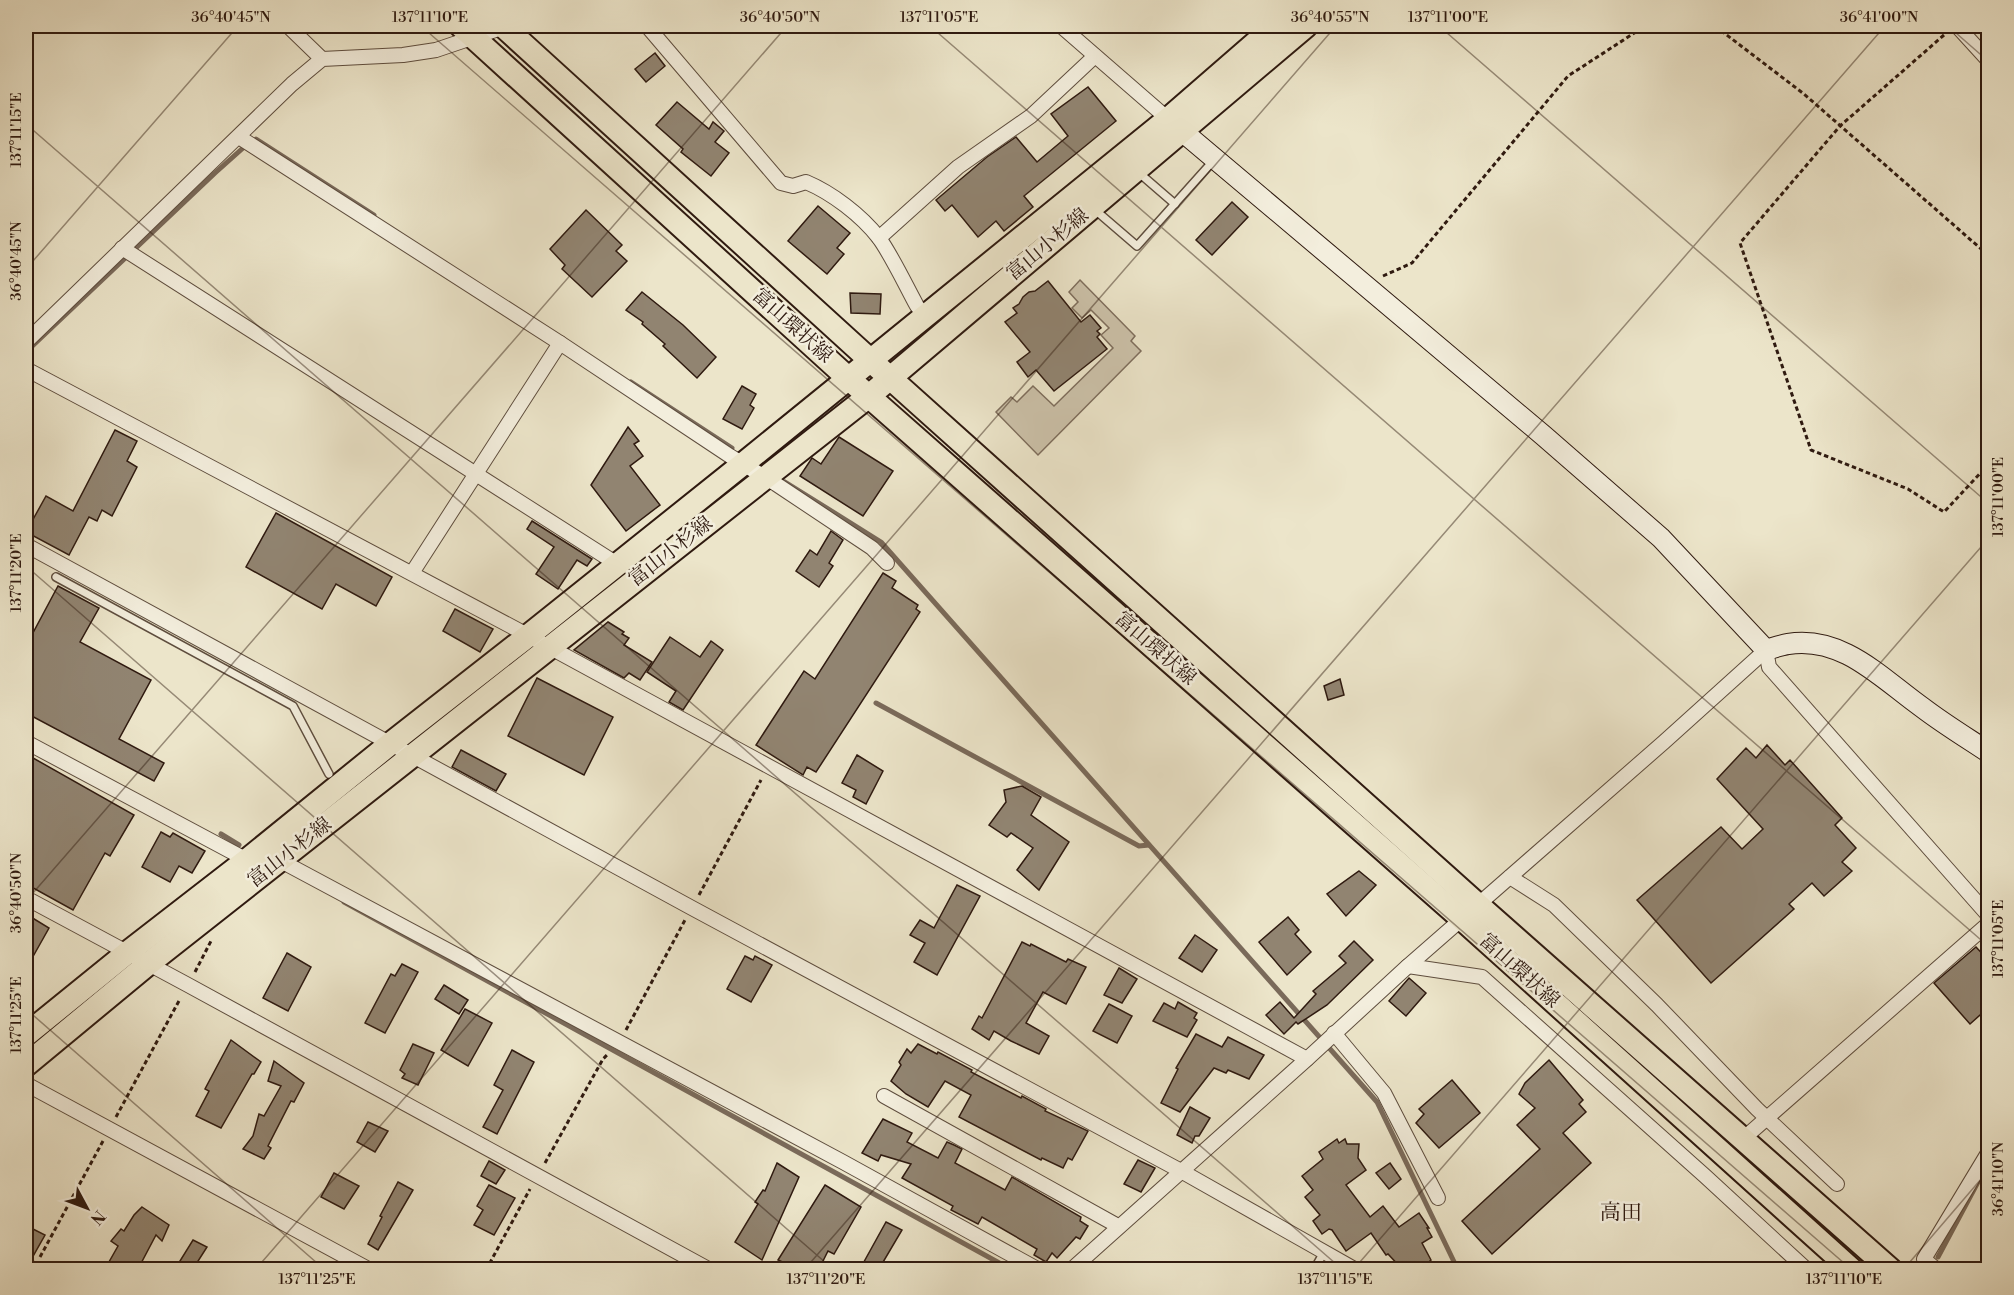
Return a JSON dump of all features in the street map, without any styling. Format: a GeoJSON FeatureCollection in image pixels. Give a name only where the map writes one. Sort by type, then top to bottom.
{"type":"FeatureCollection","features":[{"type":"Feature","properties":{"kind":"main road","name":"富山環状線"},"geometry":{"type":"LineString","coordinates":[[504,26],[891,378],[1470,912],[1725,1156],[1852,1269]]}},
{"type":"Feature","properties":{"kind":"main road","name":"富山小杉線"},"geometry":{"type":"LineString","coordinates":[[26,1065],[148,964],[891,378],[1136,171],[1175,125],[1275,26]]}},
{"type":"Feature","properties":{"kind":"main road","name":"富山小杉線"},"geometry":{"type":"LineString","coordinates":[[26,1035],[127,952],[247,860],[528,636],[925,316],[1306,26]]}},
{"type":"Feature","properties":{"kind":"main road","name":"富山環状線"},"geometry":{"type":"LineString","coordinates":[[467,31],[848,378],[1470,912],[1743,1139],[1891,1269]]}},
{"type":"Feature","properties":{"kind":"street"},"geometry":{"type":"LineString","coordinates":[[288,26],[322,59]]}},
{"type":"Feature","properties":{"kind":"street"},"geometry":{"type":"LineString","coordinates":[[26,342],[292,84],[322,59],[404,55],[436,50],[467,31],[504,26]]}},
{"type":"Feature","properties":{"kind":"street"},"geometry":{"type":"LineString","coordinates":[[647,26],[781,183],[793,186],[806,182],[816,186],[854,212],[879,238],[917,306],[925,316]]}},
{"type":"Feature","properties":{"kind":"street"},"geometry":{"type":"LineString","coordinates":[[1061,26],[1661,538],[1766,650],[1769,667],[1989,915]]}},
{"type":"Feature","properties":{"kind":"street"},"geometry":{"type":"LineString","coordinates":[[1951,29],[1989,60]]}},
{"type":"Feature","properties":{"kind":"street"},"geometry":{"type":"LineString","coordinates":[[879,238],[958,167],[1031,116],[1095,56]]}},
{"type":"Feature","properties":{"kind":"street"},"geometry":{"type":"LineString","coordinates":[[239,137],[765,477],[872,548],[887,563]]}},
{"type":"Feature","properties":{"kind":"street"},"geometry":{"type":"LineString","coordinates":[[122,248],[617,564]]}},
{"type":"Feature","properties":{"kind":"street"},"geometry":{"type":"LineString","coordinates":[[412,573],[560,343]]}},
{"type":"Feature","properties":{"kind":"street"},"geometry":{"type":"LineString","coordinates":[[26,369],[412,573],[1307,1059]]}},
{"type":"Feature","properties":{"kind":"street"},"geometry":{"type":"LineString","coordinates":[[26,545],[268,685],[390,744],[1181,1171],[1356,1269]]}},
{"type":"Feature","properties":{"kind":"street"},"geometry":{"type":"LineString","coordinates":[[1071,1269],[1408,966],[1766,650],[1790,644],[1818,644],[1845,652],[1878,672],[1922,708],[1989,752]]}},
{"type":"Feature","properties":{"kind":"street"},"geometry":{"type":"LineString","coordinates":[[26,742],[247,860]]}},
{"type":"Feature","properties":{"kind":"street"},"geometry":{"type":"LineString","coordinates":[[281,861],[1038,1269]]}},
{"type":"Feature","properties":{"kind":"street"},"geometry":{"type":"LineString","coordinates":[[1510,877],[1554,905],[1657,1005],[1766,1118],[1837,1184]]}},
{"type":"Feature","properties":{"kind":"street"},"geometry":{"type":"LineString","coordinates":[[26,898],[710,1269]]}},
{"type":"Feature","properties":{"kind":"street"},"geometry":{"type":"LineString","coordinates":[[1743,1139],[1989,924]]}},
{"type":"Feature","properties":{"kind":"street"},"geometry":{"type":"LineString","coordinates":[[1408,966],[1482,977],[1807,1269]]}},
{"type":"Feature","properties":{"kind":"street"},"geometry":{"type":"LineString","coordinates":[[1334,1034],[1384,1094],[1438,1198]]}},
{"type":"Feature","properties":{"kind":"street"},"geometry":{"type":"LineString","coordinates":[[26,1084],[370,1269]]}},
{"type":"Feature","properties":{"kind":"street"},"geometry":{"type":"LineString","coordinates":[[884,1096],[1118,1226]]}},
{"type":"Feature","properties":{"kind":"street"},"geometry":{"type":"LineString","coordinates":[[1937,1269],[1924,1259],[1989,1153]]}},
{"type":"Feature","properties":{"kind":"street"},"geometry":{"type":"LineString","coordinates":[[1705,1176],[1725,1156]]}},
{"type":"Feature","properties":{"kind":"street"},"geometry":{"type":"LineString","coordinates":[[26,1265],[34,1269]]}},
{"type":"Feature","properties":{"kind":"lane"},"geometry":{"type":"LineString","coordinates":[[1092,207],[1137,246],[1215,159]]}},
{"type":"Feature","properties":{"kind":"lane"},"geometry":{"type":"LineString","coordinates":[[1136,171],[1175,204]]}},
{"type":"Feature","properties":{"kind":"lane"},"geometry":{"type":"LineString","coordinates":[[56,577],[268,685],[293,706],[329,774]]}},
{"type":"Feature","properties":{"kind":"lane"},"geometry":{"type":"LineString","coordinates":[[1314,1269],[1324,1252]]}},
{"type":"Feature","properties":{"kind":"path"},"geometry":{"type":"LineString","coordinates":[[1364,284],[1412,263],[1568,76],[1645,26]]}},
{"type":"Feature","properties":{"kind":"path"},"geometry":{"type":"LineString","coordinates":[[1715,26],[1804,93],[1989,255]]}},
{"type":"Feature","properties":{"kind":"path"},"geometry":{"type":"LineString","coordinates":[[1951,29],[1840,126],[1740,243],[1811,450],[1908,489],[1944,512],[1989,465]]}},
{"type":"Feature","properties":{"kind":"path"},"geometry":{"type":"LineString","coordinates":[[486,1269],[603,1059],[620,1042],[768,767]]}},
{"type":"Feature","properties":{"kind":"path"},"geometry":{"type":"LineString","coordinates":[[34,1269],[215,934]]}},
{"type":"Feature","properties":{"kind":"shaded area"},"geometry":{"type":"Polygon","coordinates":[[[1080,280],[1135,336],[1131,341],[1141,351],[1038,455],[996,412],[1011,397],[1017,402],[1033,386],[1054,406],[1113,348],[1101,335],[1109,328],[1091,310],[1082,318],[1072,308],[1078,302],[1069,292],[1080,280]]]}},
{"type":"Feature","properties":{"kind":"building"},"geometry":{"type":"Polygon","coordinates":[[[655,53],[665,66],[646,82],[635,69],[655,53]]]}},
{"type":"Feature","properties":{"kind":"building"},"geometry":{"type":"Polygon","coordinates":[[[1088,87],[1116,121],[1024,196],[1033,207],[1004,231],[996,221],[978,237],[952,205],[945,211],[936,200],[987,157],[1016,137],[1037,162],[1068,136],[1051,114],[1088,87]]]}},
{"type":"Feature","properties":{"kind":"building"},"geometry":{"type":"Polygon","coordinates":[[[677,102],[709,129],[713,122],[724,131],[715,142],[729,153],[711,176],[681,152],[683,149],[656,125],[677,102]]]}},
{"type":"Feature","properties":{"kind":"building"},"geometry":{"type":"Polygon","coordinates":[[[1232,202],[1248,217],[1212,255],[1196,240],[1232,202]]]}},
{"type":"Feature","properties":{"kind":"building"},"geometry":{"type":"Polygon","coordinates":[[[818,206],[850,233],[837,248],[844,254],[827,274],[788,241],[818,206]]]}},
{"type":"Feature","properties":{"kind":"building"},"geometry":{"type":"Polygon","coordinates":[[[586,210],[622,245],[616,251],[627,261],[592,297],[562,269],[565,265],[550,249],[586,210]]]}},
{"type":"Feature","properties":{"kind":"building"},"geometry":{"type":"Polygon","coordinates":[[[1048,281],[1081,322],[1090,315],[1101,328],[1097,331],[1100,334],[1097,337],[1107,349],[1054,391],[1036,370],[1028,377],[1017,362],[1030,352],[1005,322],[1017,313],[1013,308],[1023,297],[1048,281]]]}},
{"type":"Feature","properties":{"kind":"building"},"geometry":{"type":"Polygon","coordinates":[[[642,292],[683,325],[716,357],[697,378],[663,346],[665,344],[642,324],[643,322],[626,310],[642,292]]]}},
{"type":"Feature","properties":{"kind":"building"},"geometry":{"type":"Polygon","coordinates":[[[850,293],[881,294],[880,314],[851,313],[850,293]]]}},
{"type":"Feature","properties":{"kind":"building"},"geometry":{"type":"Polygon","coordinates":[[[742,386],[756,394],[750,405],[754,408],[742,429],[723,419],[742,386]]]}},
{"type":"Feature","properties":{"kind":"building"},"geometry":{"type":"Polygon","coordinates":[[[628,427],[639,441],[634,444],[643,456],[630,466],[660,505],[626,531],[591,485],[628,427]]]}},
{"type":"Feature","properties":{"kind":"building"},"geometry":{"type":"Polygon","coordinates":[[[115,430],[137,441],[127,461],[137,467],[112,516],[102,510],[97,521],[89,517],[69,555],[26,532],[46,496],[73,511],[115,430]]]}},
{"type":"Feature","properties":{"kind":"building"},"geometry":{"type":"Polygon","coordinates":[[[839,437],[893,471],[863,516],[800,476],[812,458],[821,464],[839,437]]]}},
{"type":"Feature","properties":{"kind":"building"},"geometry":{"type":"Polygon","coordinates":[[[276,513],[392,577],[376,606],[336,584],[322,609],[246,567],[276,513]]]}},
{"type":"Feature","properties":{"kind":"building"},"geometry":{"type":"Polygon","coordinates":[[[532,521],[592,559],[587,566],[577,560],[558,589],[536,574],[554,547],[527,529],[532,521]]]}},
{"type":"Feature","properties":{"kind":"building"},"geometry":{"type":"Polygon","coordinates":[[[831,531],[843,540],[829,563],[833,566],[819,587],[796,571],[810,550],[817,555],[831,531]]]}},
{"type":"Feature","properties":{"kind":"building"},"geometry":{"type":"Polygon","coordinates":[[[883,573],[896,581],[892,588],[918,605],[916,609],[920,612],[816,772],[807,767],[803,775],[756,745],[804,671],[815,679],[883,573]]]}},
{"type":"Feature","properties":{"kind":"building"},"geometry":{"type":"Polygon","coordinates":[[[58,586],[99,608],[80,642],[151,680],[119,739],[164,763],[154,781],[26,713],[26,646],[58,586]]]}},
{"type":"Feature","properties":{"kind":"building"},"geometry":{"type":"Polygon","coordinates":[[[455,609],[493,629],[480,652],[443,631],[455,609]]]}},
{"type":"Feature","properties":{"kind":"building"},"geometry":{"type":"Polygon","coordinates":[[[608,622],[629,638],[624,645],[652,662],[640,680],[629,673],[624,678],[574,650],[608,622]]]}},
{"type":"Feature","properties":{"kind":"building"},"geometry":{"type":"Polygon","coordinates":[[[670,637],[700,657],[711,641],[723,650],[683,710],[669,702],[676,691],[647,672],[670,637]]]}},
{"type":"Feature","properties":{"kind":"building"},"geometry":{"type":"Polygon","coordinates":[[[537,678],[613,717],[584,775],[508,736],[537,678]]]}},
{"type":"Feature","properties":{"kind":"building"},"geometry":{"type":"Polygon","coordinates":[[[1340,679],[1344,695],[1328,700],[1324,686],[1340,679]]]}},
{"type":"Feature","properties":{"kind":"building"},"geometry":{"type":"Polygon","coordinates":[[[1767,745],[1785,765],[1790,760],[1842,818],[1835,825],[1856,848],[1842,862],[1852,871],[1824,896],[1812,883],[1789,904],[1794,909],[1711,983],[1637,900],[1721,827],[1742,849],[1763,829],[1717,779],[1746,748],[1756,758],[1767,745]]]}},
{"type":"Feature","properties":{"kind":"building"},"geometry":{"type":"Polygon","coordinates":[[[461,750],[506,774],[496,791],[452,767],[461,750]]]}},
{"type":"Feature","properties":{"kind":"building"},"geometry":{"type":"Polygon","coordinates":[[[26,754],[134,815],[110,856],[105,853],[73,910],[26,884],[26,754]]]}},
{"type":"Feature","properties":{"kind":"building"},"geometry":{"type":"Polygon","coordinates":[[[857,755],[883,771],[866,804],[853,797],[856,790],[842,783],[857,755]]]}},
{"type":"Feature","properties":{"kind":"building"},"geometry":{"type":"Polygon","coordinates":[[[1022,786],[1041,797],[1031,815],[1069,842],[1039,890],[1017,870],[1033,848],[1011,833],[1007,837],[989,825],[1006,802],[1004,790],[1022,786]]]}},
{"type":"Feature","properties":{"kind":"building"},"geometry":{"type":"Polygon","coordinates":[[[161,832],[170,837],[173,833],[205,851],[192,873],[179,866],[170,882],[142,867],[161,832]]]}},
{"type":"Feature","properties":{"kind":"building"},"geometry":{"type":"Polygon","coordinates":[[[1359,871],[1376,885],[1346,916],[1327,894],[1359,871]]]}},
{"type":"Feature","properties":{"kind":"building"},"geometry":{"type":"Polygon","coordinates":[[[957,885],[980,896],[937,975],[914,962],[925,943],[910,935],[920,920],[934,928],[957,885]]]}},
{"type":"Feature","properties":{"kind":"building"},"geometry":{"type":"Polygon","coordinates":[[[26,914],[49,928],[26,969],[26,914]]]}},
{"type":"Feature","properties":{"kind":"building"},"geometry":{"type":"Polygon","coordinates":[[[1288,917],[1299,930],[1295,934],[1311,952],[1287,975],[1259,942],[1288,917]]]}},
{"type":"Feature","properties":{"kind":"building"},"geometry":{"type":"Polygon","coordinates":[[[1195,935],[1217,950],[1202,972],[1179,958],[1195,935]]]}},
{"type":"Feature","properties":{"kind":"building"},"geometry":{"type":"Polygon","coordinates":[[[1354,941],[1373,960],[1327,1005],[1298,1024],[1296,1022],[1284,1034],[1266,1015],[1280,1002],[1294,1018],[1316,994],[1313,991],[1346,963],[1339,956],[1354,941]]]}},
{"type":"Feature","properties":{"kind":"building"},"geometry":{"type":"Polygon","coordinates":[[[1022,942],[1030,946],[1031,944],[1066,962],[1068,959],[1086,967],[1066,1004],[1043,992],[1026,1023],[1049,1036],[1039,1054],[994,1031],[989,1040],[972,1029],[979,1016],[982,1018],[1022,942]]]}},
{"type":"Feature","properties":{"kind":"building"},"geometry":{"type":"Polygon","coordinates":[[[1976,947],[1989,961],[1989,1007],[1970,1024],[1934,983],[1976,947]]]}},
{"type":"Feature","properties":{"kind":"building"},"geometry":{"type":"Polygon","coordinates":[[[287,953],[311,967],[288,1011],[263,998],[287,953]]]}},
{"type":"Feature","properties":{"kind":"building"},"geometry":{"type":"Polygon","coordinates":[[[745,956],[753,960],[755,956],[772,965],[751,1002],[727,989],[745,956]]]}},
{"type":"Feature","properties":{"kind":"building"},"geometry":{"type":"Polygon","coordinates":[[[402,964],[418,972],[385,1033],[365,1023],[391,974],[395,976],[402,964]]]}},
{"type":"Feature","properties":{"kind":"building"},"geometry":{"type":"Polygon","coordinates":[[[1119,968],[1137,979],[1122,1003],[1104,995],[1119,968]]]}},
{"type":"Feature","properties":{"kind":"building"},"geometry":{"type":"Polygon","coordinates":[[[1409,978],[1426,993],[1406,1016],[1389,1001],[1409,978]]]}},
{"type":"Feature","properties":{"kind":"building"},"geometry":{"type":"Polygon","coordinates":[[[444,985],[468,1000],[459,1014],[435,999],[444,985]]]}},
{"type":"Feature","properties":{"kind":"building"},"geometry":{"type":"Polygon","coordinates":[[[1178,1002],[1197,1013],[1194,1018],[1197,1020],[1187,1037],[1153,1021],[1164,1003],[1175,1009],[1178,1002]]]}},
{"type":"Feature","properties":{"kind":"building"},"geometry":{"type":"Polygon","coordinates":[[[1109,1004],[1132,1016],[1117,1043],[1093,1031],[1109,1004]]]}},
{"type":"Feature","properties":{"kind":"building"},"geometry":{"type":"Polygon","coordinates":[[[465,1009],[492,1023],[468,1066],[441,1050],[465,1009]]]}},
{"type":"Feature","properties":{"kind":"building"},"geometry":{"type":"Polygon","coordinates":[[[1196,1034],[1222,1047],[1228,1037],[1264,1055],[1249,1079],[1228,1070],[1226,1073],[1214,1068],[1180,1112],[1161,1103],[1178,1069],[1176,1068],[1196,1034]]]}},
{"type":"Feature","properties":{"kind":"building"},"geometry":{"type":"Polygon","coordinates":[[[231,1040],[261,1062],[221,1128],[196,1116],[209,1091],[205,1089],[231,1040]]]}},
{"type":"Feature","properties":{"kind":"building"},"geometry":{"type":"Polygon","coordinates":[[[413,1044],[434,1053],[418,1085],[402,1078],[405,1074],[400,1070],[413,1044]]]}},
{"type":"Feature","properties":{"kind":"building"},"geometry":{"type":"Polygon","coordinates":[[[918,1044],[937,1054],[938,1052],[972,1070],[971,1072],[1046,1109],[1045,1111],[1088,1131],[1072,1160],[1068,1158],[1063,1168],[1042,1158],[1041,1160],[959,1117],[971,1095],[945,1081],[928,1107],[906,1094],[891,1081],[907,1049],[911,1053],[918,1044]]]}},
{"type":"Feature","properties":{"kind":"building"},"geometry":{"type":"Polygon","coordinates":[[[512,1050],[534,1062],[497,1134],[483,1127],[503,1090],[494,1085],[512,1050]]]}},
{"type":"Feature","properties":{"kind":"building"},"geometry":{"type":"Polygon","coordinates":[[[1549,1060],[1583,1100],[1579,1104],[1586,1112],[1563,1133],[1591,1163],[1492,1254],[1462,1221],[1540,1149],[1517,1125],[1535,1108],[1519,1094],[1525,1083],[1549,1060]]]}},
{"type":"Feature","properties":{"kind":"building"},"geometry":{"type":"Polygon","coordinates":[[[274,1061],[304,1083],[294,1102],[291,1101],[268,1146],[271,1148],[264,1159],[243,1149],[253,1136],[259,1114],[264,1116],[281,1086],[268,1081],[274,1061]]]}},
{"type":"Feature","properties":{"kind":"building"},"geometry":{"type":"Polygon","coordinates":[[[1452,1080],[1480,1113],[1439,1148],[1416,1123],[1424,1114],[1419,1109],[1452,1080]]]}},
{"type":"Feature","properties":{"kind":"building"},"geometry":{"type":"Polygon","coordinates":[[[1190,1107],[1210,1118],[1192,1143],[1177,1135],[1190,1107]]]}},
{"type":"Feature","properties":{"kind":"building"},"geometry":{"type":"Polygon","coordinates":[[[883,1119],[912,1133],[907,1142],[938,1158],[947,1142],[962,1149],[955,1163],[1005,1190],[1012,1177],[1081,1217],[1080,1221],[1088,1226],[1080,1239],[1076,1237],[1057,1258],[1052,1253],[1046,1262],[1034,1255],[1037,1249],[982,1217],[978,1224],[951,1210],[953,1206],[902,1178],[911,1164],[881,1155],[878,1161],[862,1153],[883,1119]]]}},
{"type":"Feature","properties":{"kind":"building"},"geometry":{"type":"Polygon","coordinates":[[[368,1122],[388,1131],[375,1152],[357,1142],[368,1122]]]}},
{"type":"Feature","properties":{"kind":"building"},"geometry":{"type":"Polygon","coordinates":[[[1337,1139],[1339,1143],[1345,1139],[1347,1144],[1359,1144],[1358,1158],[1366,1170],[1346,1185],[1370,1217],[1383,1206],[1399,1227],[1419,1213],[1429,1228],[1427,1228],[1432,1237],[1422,1243],[1431,1260],[1421,1269],[1402,1269],[1388,1254],[1386,1255],[1371,1233],[1346,1251],[1332,1230],[1329,1229],[1322,1234],[1313,1221],[1320,1215],[1305,1197],[1313,1190],[1302,1176],[1323,1159],[1319,1152],[1337,1139]]]}},
{"type":"Feature","properties":{"kind":"building"},"geometry":{"type":"Polygon","coordinates":[[[1138,1160],[1155,1168],[1141,1192],[1124,1184],[1138,1160]]]}},
{"type":"Feature","properties":{"kind":"building"},"geometry":{"type":"Polygon","coordinates":[[[489,1161],[505,1170],[496,1184],[481,1176],[489,1161]]]}},
{"type":"Feature","properties":{"kind":"building"},"geometry":{"type":"Polygon","coordinates":[[[777,1163],[799,1177],[762,1260],[735,1242],[758,1204],[755,1202],[763,1190],[765,1191],[777,1163]]]}},
{"type":"Feature","properties":{"kind":"building"},"geometry":{"type":"Polygon","coordinates":[[[1390,1163],[1401,1179],[1389,1189],[1376,1173],[1390,1163]]]}},
{"type":"Feature","properties":{"kind":"building"},"geometry":{"type":"Polygon","coordinates":[[[334,1173],[359,1186],[344,1209],[321,1197],[334,1173]]]}},
{"type":"Feature","properties":{"kind":"building"},"geometry":{"type":"Polygon","coordinates":[[[398,1182],[413,1190],[378,1250],[368,1244],[398,1182]]]}},
{"type":"Feature","properties":{"kind":"building"},"geometry":{"type":"Polygon","coordinates":[[[489,1185],[515,1198],[494,1235],[474,1225],[483,1210],[477,1206],[489,1185]]]}},
{"type":"Feature","properties":{"kind":"building"},"geometry":{"type":"Polygon","coordinates":[[[825,1185],[861,1207],[834,1254],[828,1251],[819,1269],[798,1269],[778,1260],[825,1185]]]}},
{"type":"Feature","properties":{"kind":"building"},"geometry":{"type":"Polygon","coordinates":[[[142,1207],[169,1225],[162,1241],[156,1235],[138,1269],[105,1269],[118,1246],[111,1241],[121,1229],[124,1231],[142,1207]]]}},
{"type":"Feature","properties":{"kind":"building"},"geometry":{"type":"Polygon","coordinates":[[[886,1222],[902,1230],[879,1269],[860,1269],[886,1222]]]}},
{"type":"Feature","properties":{"kind":"building"},"geometry":{"type":"Polygon","coordinates":[[[33,1229],[45,1235],[32,1258],[26,1256],[26,1241],[33,1229]]]}},
{"type":"Feature","properties":{"kind":"building"},"geometry":{"type":"Polygon","coordinates":[[[193,1240],[207,1247],[193,1269],[175,1269],[193,1240]]]}},
{"type":"Feature","properties":{"kind":"waterway"},"geometry":{"type":"LineString","coordinates":[[26,352],[215,173],[256,139],[374,215]]}},
{"type":"Feature","properties":{"kind":"waterway"},"geometry":{"type":"LineString","coordinates":[[631,382],[732,448]]}},
{"type":"Feature","properties":{"kind":"waterway"},"geometry":{"type":"LineString","coordinates":[[785,482],[881,542],[1377,1102],[1458,1270]]}},
{"type":"Feature","properties":{"kind":"waterway"},"geometry":{"type":"LineString","coordinates":[[876,703],[1139,846],[1149,845]]}},
{"type":"Feature","properties":{"kind":"waterway"},"geometry":{"type":"LineString","coordinates":[[221,834],[239,845]]}},
{"type":"Feature","properties":{"kind":"waterway"},"geometry":{"type":"LineString","coordinates":[[344,902],[1012,1270]]}},
{"type":"Feature","properties":{"kind":"waterway"},"geometry":{"type":"LineString","coordinates":[[1938,1257],[1978,1182]]}},
{"type":"Feature","properties":{"kind":"district","name":"高田"},"geometry":{"type":"Point","coordinates":[1621,1213]}}]}
